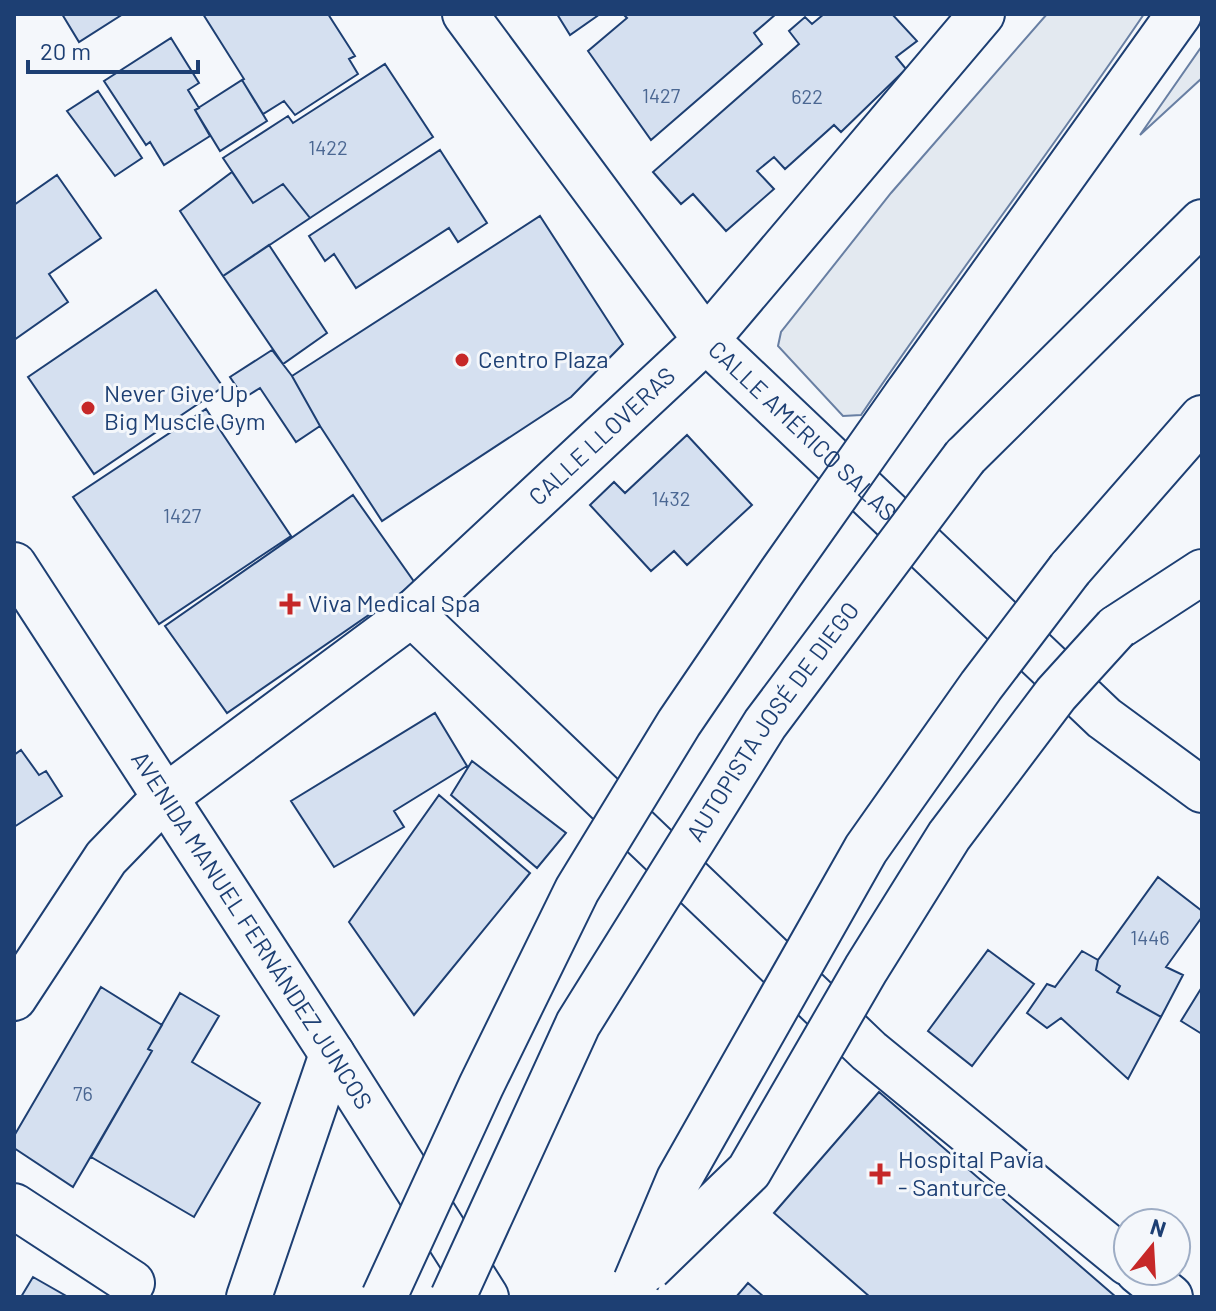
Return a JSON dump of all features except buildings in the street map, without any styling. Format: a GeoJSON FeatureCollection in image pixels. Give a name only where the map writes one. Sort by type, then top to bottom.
{"type":"FeatureCollection","features":[{"type":"Feature","properties":{"kind":"main road","name":"CALLE AMÉRICO SALAS"},"geometry":{"type":"LineString","coordinates":[[465,14],[706,340],[1104,718],[1202,790]]}},
{"type":"Feature","properties":{"kind":"main road","name":"CALLE LLOVERAS"},"geometry":{"type":"LineString","coordinates":[[14,998],[106,858],[164,798],[412,614],[706,340],[982,14]]}},
{"type":"Feature","properties":{"kind":"main road"},"geometry":{"type":"LineString","coordinates":[[384,1297],[481,1086],[577,890],[679,723],[907,394],[1179,14]]}},
{"type":"Feature","properties":{"kind":"main road","name":"AUTOPISTA JOSÉ DE DIEGO"},"geometry":{"type":"LineString","coordinates":[[453,1297],[578,1024],[765,724],[965,457],[1202,222]]}},
{"type":"Feature","properties":{"kind":"main road"},"geometry":{"type":"LineString","coordinates":[[632,1289],[679,1179],[866,849],[981,686],[1070,569],[1202,418]]}},
{"type":"Feature","properties":{"kind":"main road","name":"AVENIDA MANUEL FERNÁNDEZ JUNCOS"},"geometry":{"type":"LineString","coordinates":[[14,565],[486,1297]]}},
{"type":"Feature","properties":{"kind":"main road"},"geometry":{"type":"LineString","coordinates":[[632,1289],[749,1171],[866,969],[949,836],[1056,694],[1116,628],[1202,572]]}},
{"type":"Feature","properties":{"kind":"main road"},"geometry":{"type":"LineString","coordinates":[[412,614],[869,1051],[1112,1250]]}},
{"type":"Feature","properties":{"kind":"main road"},"geometry":{"type":"LineString","coordinates":[[249,1297],[332,1054]]}},
{"type":"Feature","properties":{"kind":"main road"},"geometry":{"type":"LineString","coordinates":[[14,1206],[132,1283]]}},
{"type":"Feature","properties":{"kind":"shaded area"},"geometry":{"type":"Polygon","coordinates":[[[1047,14],[1144,14],[861,415],[843,416],[778,346],[781,332],[891,193],[1047,14]]]}},
{"type":"Feature","properties":{"kind":"shaded area"},"geometry":{"type":"Polygon","coordinates":[[[1202,46],[1202,78],[1140,135],[1202,46]]]}},
{"type":"Feature","properties":{"kind":"place","name":"Centro Plaza"},"geometry":{"type":"Point","coordinates":[462,360]}},
{"type":"Feature","properties":{"kind":"place","name":"Never Give Up Big Muscle Gym"},"geometry":{"type":"Point","coordinates":[88,408]}},
{"type":"Feature","properties":{"kind":"place","name":"Viva Medical Spa"},"geometry":{"type":"Point","coordinates":[290,604]}},
{"type":"Feature","properties":{"kind":"place","name":"Hospital Pavía - Santurce"},"geometry":{"type":"Point","coordinates":[880,1174]}}]}
